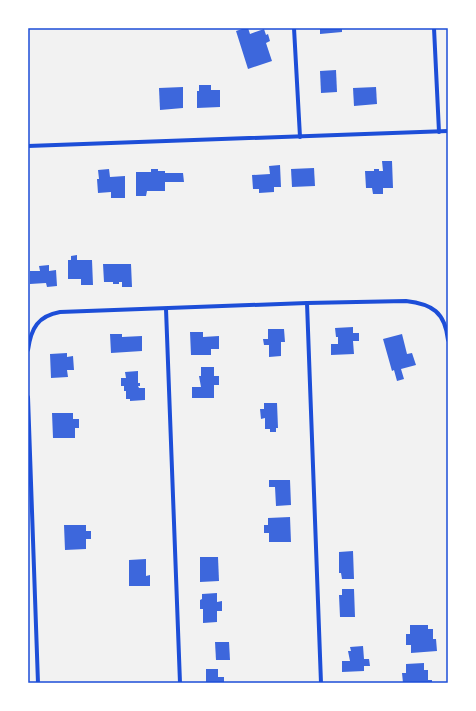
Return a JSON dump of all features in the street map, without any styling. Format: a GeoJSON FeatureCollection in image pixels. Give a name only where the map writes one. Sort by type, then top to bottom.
{"type":"FeatureCollection","features":[{"type":"Feature","properties":{"kind":"street"},"geometry":{"type":"LineString","coordinates":[[294,28],[300,137]]}},
{"type":"Feature","properties":{"kind":"street"},"geometry":{"type":"LineString","coordinates":[[434,28],[439,132]]}},
{"type":"Feature","properties":{"kind":"street"},"geometry":{"type":"LineString","coordinates":[[28,146],[448,131]]}},
{"type":"Feature","properties":{"kind":"street"},"geometry":{"type":"LineString","coordinates":[[28,350],[30,336],[41,319],[50,314],[60,312],[308,303],[417,302],[432,308],[440,315],[447,327],[448,340]]}},
{"type":"Feature","properties":{"kind":"street"},"geometry":{"type":"LineString","coordinates":[[308,303],[321,683]]}},
{"type":"Feature","properties":{"kind":"street"},"geometry":{"type":"LineString","coordinates":[[166,309],[180,683]]}},
{"type":"Feature","properties":{"kind":"street"},"geometry":{"type":"LineString","coordinates":[[28,397],[38,683]]}},
{"type":"Feature","properties":{"kind":"building"},"geometry":{"type":"Polygon","coordinates":[[[248,28],[250,34],[264,29],[266,35],[268,34],[270,41],[266,43],[272,61],[248,69],[236,31],[248,28]]]}},
{"type":"Feature","properties":{"kind":"building"},"geometry":{"type":"Polygon","coordinates":[[[320,28],[342,28],[342,32],[320,34],[320,28]]]}},
{"type":"Feature","properties":{"kind":"building"},"geometry":{"type":"Polygon","coordinates":[[[336,70],[337,92],[321,93],[320,71],[336,70]]]}},
{"type":"Feature","properties":{"kind":"building"},"geometry":{"type":"Polygon","coordinates":[[[199,85],[211,85],[211,90],[220,90],[220,107],[197,108],[197,91],[199,91],[199,85]]]}},
{"type":"Feature","properties":{"kind":"building"},"geometry":{"type":"Polygon","coordinates":[[[183,87],[183,108],[160,110],[159,88],[183,87]]]}},
{"type":"Feature","properties":{"kind":"building"},"geometry":{"type":"Polygon","coordinates":[[[376,87],[377,104],[354,106],[353,88],[376,87]]]}},
{"type":"Feature","properties":{"kind":"building"},"geometry":{"type":"Polygon","coordinates":[[[382,161],[392,161],[393,188],[383,188],[383,194],[373,194],[372,188],[366,188],[365,171],[374,171],[374,169],[379,169],[379,171],[383,171],[382,161]]]}},
{"type":"Feature","properties":{"kind":"building"},"geometry":{"type":"Polygon","coordinates":[[[280,165],[281,187],[274,187],[274,192],[259,193],[259,189],[253,189],[252,175],[270,174],[269,166],[280,165]]]}},
{"type":"Feature","properties":{"kind":"building"},"geometry":{"type":"Polygon","coordinates":[[[314,168],[315,186],[292,187],[291,169],[314,168]]]}},
{"type":"Feature","properties":{"kind":"building"},"geometry":{"type":"Polygon","coordinates":[[[109,169],[110,177],[125,176],[125,198],[111,198],[111,192],[98,193],[98,170],[109,169]]]}},
{"type":"Feature","properties":{"kind":"building"},"geometry":{"type":"Polygon","coordinates":[[[151,169],[165,171],[165,173],[183,173],[184,182],[165,182],[165,191],[147,191],[146,196],[136,196],[136,172],[151,172],[151,169]]]}},
{"type":"Feature","properties":{"kind":"building"},"geometry":{"type":"Polygon","coordinates":[[[77,255],[77,260],[92,260],[93,285],[81,285],[81,279],[68,279],[68,260],[71,260],[71,256],[77,255]]]}},
{"type":"Feature","properties":{"kind":"building"},"geometry":{"type":"Polygon","coordinates":[[[103,264],[131,264],[132,287],[122,287],[122,282],[119,282],[119,284],[113,284],[113,282],[104,282],[103,264]]]}},
{"type":"Feature","properties":{"kind":"building"},"geometry":{"type":"Polygon","coordinates":[[[49,265],[49,271],[56,270],[57,286],[47,287],[46,283],[30,284],[30,271],[40,271],[39,266],[49,265]]]}},
{"type":"Feature","properties":{"kind":"building"},"geometry":{"type":"Polygon","coordinates":[[[353,327],[353,333],[359,333],[359,341],[353,341],[354,354],[331,355],[331,344],[338,344],[338,337],[336,337],[335,328],[353,327]]]}},
{"type":"Feature","properties":{"kind":"building"},"geometry":{"type":"Polygon","coordinates":[[[268,329],[284,329],[285,342],[281,342],[281,356],[269,357],[269,345],[264,345],[263,339],[268,339],[268,329]]]}},
{"type":"Feature","properties":{"kind":"building"},"geometry":{"type":"Polygon","coordinates":[[[190,332],[203,332],[203,337],[219,336],[219,349],[211,349],[211,355],[191,355],[190,332]]]}},
{"type":"Feature","properties":{"kind":"building"},"geometry":{"type":"Polygon","coordinates":[[[110,334],[122,334],[122,337],[142,336],[142,351],[111,353],[110,334]]]}},
{"type":"Feature","properties":{"kind":"building"},"geometry":{"type":"Polygon","coordinates":[[[402,334],[407,354],[412,353],[416,365],[401,369],[404,379],[397,381],[394,370],[392,371],[383,339],[402,334]]]}},
{"type":"Feature","properties":{"kind":"building"},"geometry":{"type":"Polygon","coordinates":[[[67,353],[67,357],[73,356],[74,370],[67,370],[68,377],[51,378],[50,354],[67,353]]]}},
{"type":"Feature","properties":{"kind":"building"},"geometry":{"type":"Polygon","coordinates":[[[201,367],[214,367],[214,376],[219,376],[219,385],[214,385],[214,398],[192,398],[192,387],[201,387],[199,376],[201,376],[201,367]]]}},
{"type":"Feature","properties":{"kind":"building"},"geometry":{"type":"Polygon","coordinates":[[[138,371],[138,383],[140,383],[140,386],[138,386],[139,388],[145,388],[145,400],[130,401],[130,399],[126,399],[126,391],[124,391],[124,386],[121,386],[121,378],[126,378],[125,372],[138,371]]]}},
{"type":"Feature","properties":{"kind":"building"},"geometry":{"type":"Polygon","coordinates":[[[264,403],[277,403],[278,428],[276,428],[276,432],[270,432],[270,429],[265,429],[265,418],[261,419],[260,409],[264,409],[264,403]]]}},
{"type":"Feature","properties":{"kind":"building"},"geometry":{"type":"Polygon","coordinates":[[[52,413],[73,413],[73,419],[79,419],[79,428],[75,428],[75,438],[53,438],[52,413]]]}},
{"type":"Feature","properties":{"kind":"building"},"geometry":{"type":"Polygon","coordinates":[[[269,480],[290,480],[291,505],[276,506],[275,487],[269,487],[269,480]]]}},
{"type":"Feature","properties":{"kind":"building"},"geometry":{"type":"Polygon","coordinates":[[[290,517],[291,542],[269,542],[269,533],[264,533],[264,525],[268,525],[268,518],[290,517]]]}},
{"type":"Feature","properties":{"kind":"building"},"geometry":{"type":"Polygon","coordinates":[[[64,525],[86,525],[86,531],[91,531],[91,539],[86,539],[86,549],[65,550],[64,525]]]}},
{"type":"Feature","properties":{"kind":"building"},"geometry":{"type":"Polygon","coordinates":[[[353,551],[354,579],[342,579],[341,573],[339,573],[339,552],[353,551]]]}},
{"type":"Feature","properties":{"kind":"building"},"geometry":{"type":"Polygon","coordinates":[[[200,557],[218,557],[219,581],[200,582],[200,557]]]}},
{"type":"Feature","properties":{"kind":"building"},"geometry":{"type":"Polygon","coordinates":[[[146,559],[146,576],[150,575],[150,586],[129,586],[129,560],[146,559]]]}},
{"type":"Feature","properties":{"kind":"building"},"geometry":{"type":"Polygon","coordinates":[[[342,589],[354,589],[355,617],[340,617],[339,595],[342,595],[342,589]]]}},
{"type":"Feature","properties":{"kind":"building"},"geometry":{"type":"Polygon","coordinates":[[[217,593],[217,602],[222,601],[222,611],[217,611],[217,622],[203,623],[203,609],[200,609],[202,594],[217,593]]]}},
{"type":"Feature","properties":{"kind":"building"},"geometry":{"type":"Polygon","coordinates":[[[410,625],[428,625],[428,629],[433,629],[433,639],[436,639],[437,651],[411,653],[411,645],[406,645],[406,634],[410,634],[410,625]]]}},
{"type":"Feature","properties":{"kind":"building"},"geometry":{"type":"Polygon","coordinates":[[[215,642],[229,642],[230,660],[216,660],[215,642]]]}},
{"type":"Feature","properties":{"kind":"building"},"geometry":{"type":"Polygon","coordinates":[[[363,646],[364,659],[369,659],[370,666],[364,666],[364,671],[342,672],[342,661],[350,661],[348,651],[351,651],[350,647],[363,646]]]}},
{"type":"Feature","properties":{"kind":"building"},"geometry":{"type":"Polygon","coordinates":[[[424,663],[424,670],[428,670],[428,680],[432,680],[432,683],[403,683],[402,673],[406,673],[406,664],[424,663]]]}},
{"type":"Feature","properties":{"kind":"building"},"geometry":{"type":"Polygon","coordinates":[[[206,669],[218,669],[218,677],[224,677],[224,683],[206,683],[206,669]]]}}]}
